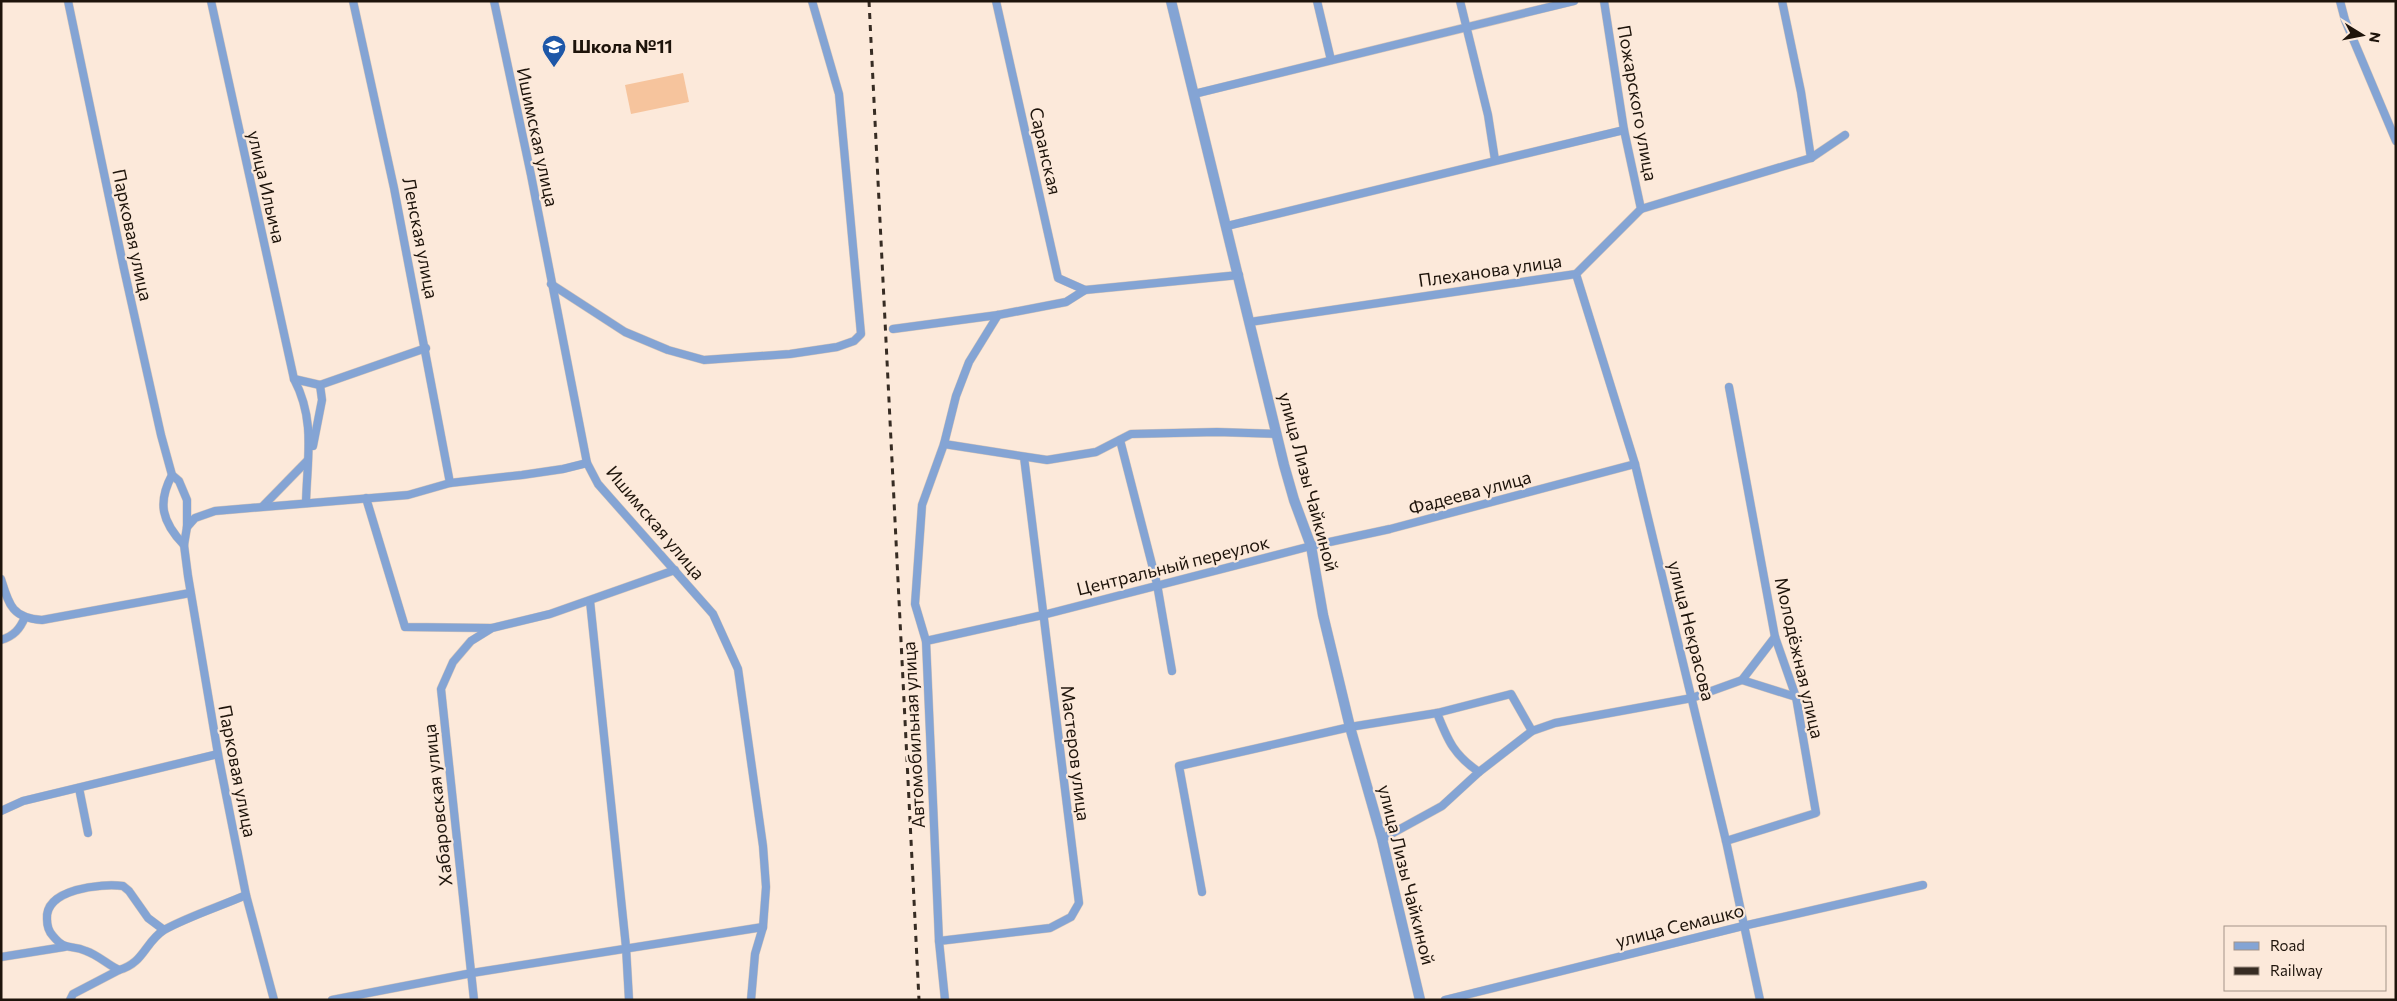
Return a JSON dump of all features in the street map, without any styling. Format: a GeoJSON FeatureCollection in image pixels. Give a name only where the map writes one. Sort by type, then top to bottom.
{"type":"FeatureCollection","features":[{"type":"Feature","properties":{"kind":"street","name":"Парковая улица"},"geometry":{"type":"LineString","coordinates":[[68,1],[126,279],[172,475],[179,481],[187,500],[187,527],[184,545],[190,593],[218,754],[246,895],[274,1000]]}},
{"type":"Feature","properties":{"kind":"street","name":"улица Ильича"},"geometry":{"type":"LineString","coordinates":[[210,1],[294,379],[309,419],[307,462]]}},
{"type":"Feature","properties":{"kind":"street","name":"Ленская улица"},"geometry":{"type":"LineString","coordinates":[[353,1],[394,188],[426,348],[450,483]]}},
{"type":"Feature","properties":{"kind":"street","name":"Ишимская улица"},"geometry":{"type":"LineString","coordinates":[[494,1],[531,176],[587,463],[598,484],[713,614],[738,669],[763,846],[766,887],[763,927],[755,954],[751,1000]]}},
{"type":"Feature","properties":{"kind":"street"},"geometry":{"type":"LineString","coordinates":[[551,284],[625,332],[668,350],[704,360],[790,354],[837,347],[854,341],[861,334],[839,94],[812,1]]}},
{"type":"Feature","properties":{"kind":"street","name":"Саранская"},"geometry":{"type":"LineString","coordinates":[[996,1],[1058,278],[1085,290]]}},
{"type":"Feature","properties":{"kind":"street","name":"улица Лизы Чайкиной"},"geometry":{"type":"LineString","coordinates":[[1171,1],[1294,500],[1311,546],[1323,615],[1350,727],[1382,839],[1420,1000]]}},
{"type":"Feature","properties":{"kind":"street"},"geometry":{"type":"LineString","coordinates":[[1317,1],[1331,60]]}},
{"type":"Feature","properties":{"kind":"street"},"geometry":{"type":"LineString","coordinates":[[1460,1],[1488,115],[1495,160]]}},
{"type":"Feature","properties":{"kind":"street"},"geometry":{"type":"LineString","coordinates":[[1194,94],[1466,29],[1574,1]]}},
{"type":"Feature","properties":{"kind":"street","name":"Пожарского улица"},"geometry":{"type":"LineString","coordinates":[[1604,1],[1624,130],[1641,209]]}},
{"type":"Feature","properties":{"kind":"street"},"geometry":{"type":"LineString","coordinates":[[1782,1],[1801,92],[1811,158]]}},
{"type":"Feature","properties":{"kind":"street"},"geometry":{"type":"LineString","coordinates":[[2340,1],[2345,20],[2396,141]]}},
{"type":"Feature","properties":{"kind":"street"},"geometry":{"type":"LineString","coordinates":[[1227,226],[1624,130]]}},
{"type":"Feature","properties":{"kind":"street","name":"Плеханова улица"},"geometry":{"type":"LineString","coordinates":[[1250,322],[1576,274],[1641,209],[1811,158],[1845,135]]}},
{"type":"Feature","properties":{"kind":"street","name":"улица Некрасова"},"geometry":{"type":"LineString","coordinates":[[1576,274],[1634,464],[1726,841],[1760,1000]]}},
{"type":"Feature","properties":{"kind":"street"},"geometry":{"type":"LineString","coordinates":[[893,329],[998,315],[1066,302],[1085,290],[1239,275]]}},
{"type":"Feature","properties":{"kind":"street","name":"Автомобильная улица"},"geometry":{"type":"LineString","coordinates":[[945,1000],[939,941],[926,641],[915,604],[922,505],[944,444],[956,396],[969,362],[998,315]]}},
{"type":"Feature","properties":{"kind":"street"},"geometry":{"type":"LineString","coordinates":[[294,379],[320,385],[426,348]]}},
{"type":"Feature","properties":{"kind":"street"},"geometry":{"type":"LineString","coordinates":[[306,503],[307,462],[313,445],[322,400],[320,385]]}},
{"type":"Feature","properties":{"kind":"street","name":"Молодёжная улица"},"geometry":{"type":"LineString","coordinates":[[1726,841],[1816,814],[1796,697],[1775,637],[1729,387]]}},
{"type":"Feature","properties":{"kind":"street"},"geometry":{"type":"LineString","coordinates":[[944,444],[1047,460],[1096,452],[1131,434],[1217,432],[1278,434]]}},
{"type":"Feature","properties":{"kind":"street"},"geometry":{"type":"LineString","coordinates":[[1120,440],[1157,584],[1172,671]]}},
{"type":"Feature","properties":{"kind":"street","name":"Мастеров улица"},"geometry":{"type":"LineString","coordinates":[[939,941],[1050,928],[1071,916],[1079,903],[1024,457]]}},
{"type":"Feature","properties":{"kind":"street"},"geometry":{"type":"LineString","coordinates":[[263,506],[307,462]]}},
{"type":"Feature","properties":{"kind":"street"},"geometry":{"type":"LineString","coordinates":[[187,527],[195,518],[204,513],[263,506],[408,495],[450,483],[538,473],[587,463]]}},
{"type":"Feature","properties":{"kind":"street","name":"Фадеева улица"},"geometry":{"type":"LineString","coordinates":[[1311,546],[1390,529],[1634,464]]}},
{"type":"Feature","properties":{"kind":"street"},"geometry":{"type":"LineString","coordinates":[[172,475],[163,491],[163,511],[171,530],[184,545]]}},
{"type":"Feature","properties":{"kind":"street","name":"Хабаровская улица"},"geometry":{"type":"LineString","coordinates":[[366,498],[405,627],[492,628],[550,614],[674,570]]}},
{"type":"Feature","properties":{"kind":"street","name":"Центральный переулок"},"geometry":{"type":"LineString","coordinates":[[926,641],[1043,615],[1157,584],[1311,546]]}},
{"type":"Feature","properties":{"kind":"street"},"geometry":{"type":"LineString","coordinates":[[1,578],[7,601],[18,614],[42,620],[190,593]]}},
{"type":"Feature","properties":{"kind":"street"},"geometry":{"type":"LineString","coordinates":[[590,601],[626,947],[629,1000]]}},
{"type":"Feature","properties":{"kind":"street"},"geometry":{"type":"LineString","coordinates":[[1,640],[8,638],[20,628],[25,617]]}},
{"type":"Feature","properties":{"kind":"street","name":"Хабаровская улица"},"geometry":{"type":"LineString","coordinates":[[474,1000],[441,689],[453,662],[471,641],[492,628]]}},
{"type":"Feature","properties":{"kind":"street"},"geometry":{"type":"LineString","coordinates":[[1382,839],[1442,806],[1479,772],[1532,731],[1555,723],[1692,698],[1742,680],[1775,637]]}},
{"type":"Feature","properties":{"kind":"street"},"geometry":{"type":"LineString","coordinates":[[1742,680],[1796,697]]}},
{"type":"Feature","properties":{"kind":"street"},"geometry":{"type":"LineString","coordinates":[[1202,892],[1179,766],[1350,727],[1437,713],[1511,694],[1532,731]]}},
{"type":"Feature","properties":{"kind":"street"},"geometry":{"type":"LineString","coordinates":[[1437,713],[1450,744],[1462,760],[1479,772]]}},
{"type":"Feature","properties":{"kind":"street"},"geometry":{"type":"LineString","coordinates":[[1,811],[23,801],[218,754]]}},
{"type":"Feature","properties":{"kind":"street"},"geometry":{"type":"LineString","coordinates":[[79,788],[88,833]]}},
{"type":"Feature","properties":{"kind":"street","name":"улица Семашко"},"geometry":{"type":"LineString","coordinates":[[1445,1000],[1743,926],[1923,885]]}},
{"type":"Feature","properties":{"kind":"street"},"geometry":{"type":"LineString","coordinates":[[64,947],[48,930],[47,912],[55,899],[88,887],[123,886],[148,918],[164,930]]}},
{"type":"Feature","properties":{"kind":"street"},"geometry":{"type":"LineString","coordinates":[[70,1000],[74,994],[119,970],[130,967],[140,959],[164,930],[246,895]]}},
{"type":"Feature","properties":{"kind":"street"},"geometry":{"type":"LineString","coordinates":[[332,1000],[472,973],[626,947],[763,927]]}},
{"type":"Feature","properties":{"kind":"street"},"geometry":{"type":"LineString","coordinates":[[1,957],[64,947],[88,951],[119,970]]}},
{"type":"Feature","properties":{"kind":"shaded area"},"geometry":{"type":"Polygon","coordinates":[[[683,73],[689,102],[631,114],[625,85],[683,73]]]}},
{"type":"Feature","properties":{"kind":"railway"},"geometry":{"type":"LineString","coordinates":[[869,1],[919,1000]]}},
{"type":"Feature","properties":{"kind":"place","name":"Школа №11"},"geometry":{"type":"Point","coordinates":[554,68]}}]}
